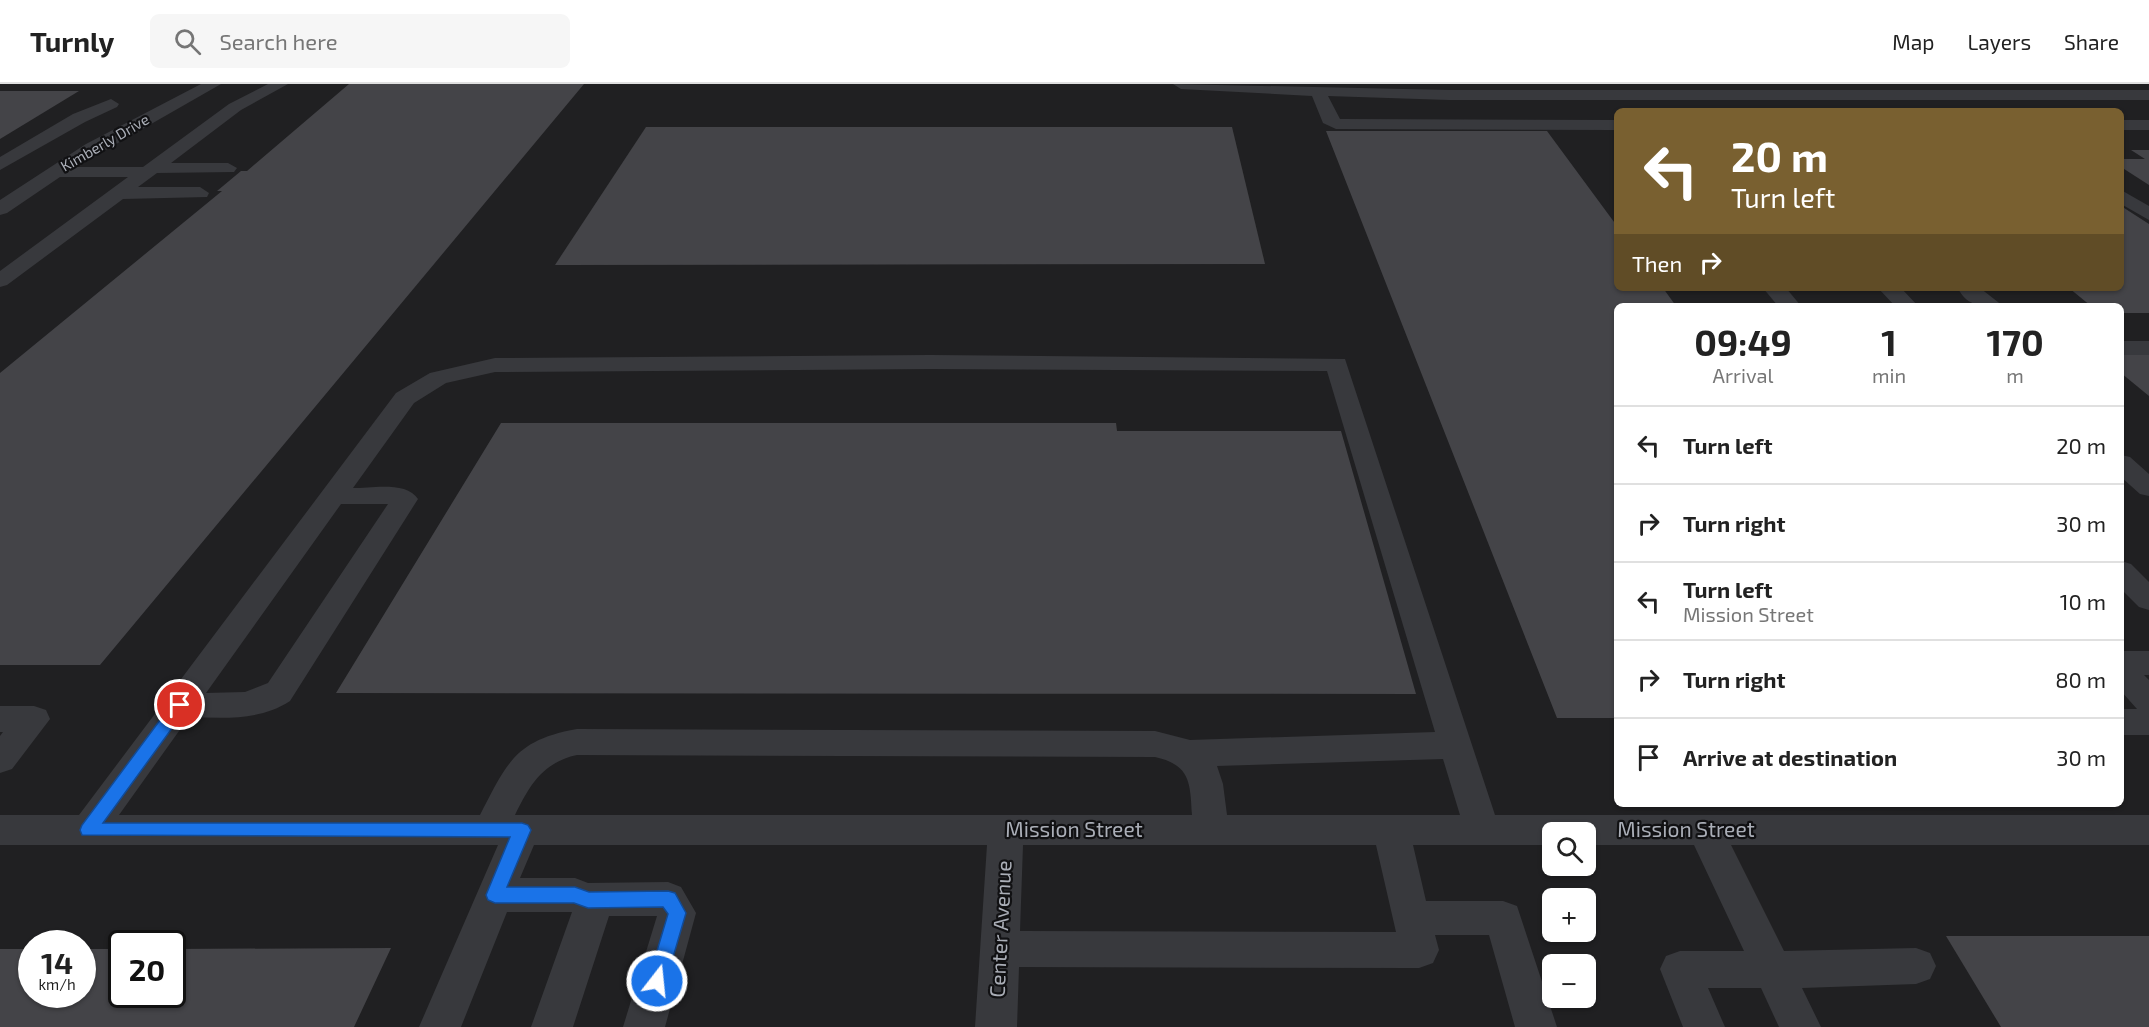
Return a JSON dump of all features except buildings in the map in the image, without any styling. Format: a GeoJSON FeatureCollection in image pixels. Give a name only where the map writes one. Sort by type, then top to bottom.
{"type":"FeatureCollection","features":[{"type":"Feature","properties":{"kind":"street"},"geometry":{"type":"LineString","coordinates":[[106,84],[111,104]]}},
{"type":"Feature","properties":{"kind":"street","name":"Kimberly Drive"},"geometry":{"type":"LineString","coordinates":[[0,209],[56,172],[213,84]]}},
{"type":"Feature","properties":{"kind":"street"},"geometry":{"type":"LineString","coordinates":[[0,281],[235,107],[280,84]]}},
{"type":"Feature","properties":{"kind":"street"},"geometry":{"type":"LineString","coordinates":[[1188,84],[1318,91],[1598,90],[2144,95]]}},
{"type":"Feature","properties":{"kind":"street"},"geometry":{"type":"LineString","coordinates":[[2119,84],[2144,95]]}},
{"type":"Feature","properties":{"kind":"street"},"geometry":{"type":"LineString","coordinates":[[1318,91],[1329,119],[1336,124],[1614,124]]}},
{"type":"Feature","properties":{"kind":"street"},"geometry":{"type":"LineString","coordinates":[[1696,91],[1707,108]]}},
{"type":"Feature","properties":{"kind":"street"},"geometry":{"type":"LineString","coordinates":[[1967,95],[1987,108]]}},
{"type":"Feature","properties":{"kind":"street"},"geometry":{"type":"LineString","coordinates":[[0,165],[79,118],[111,104],[165,109]]}},
{"type":"Feature","properties":{"kind":"street"},"geometry":{"type":"LineString","coordinates":[[1557,124],[1571,142]]}},
{"type":"Feature","properties":{"kind":"street"},"geometry":{"type":"LineString","coordinates":[[2124,125],[2149,125]]}},
{"type":"Feature","properties":{"kind":"street"},"geometry":{"type":"LineString","coordinates":[[56,172],[228,168]]}},
{"type":"Feature","properties":{"kind":"street"},"geometry":{"type":"LineString","coordinates":[[118,193],[200,193]]}},
{"type":"Feature","properties":{"kind":"street"},"geometry":{"type":"LineString","coordinates":[[2124,198],[2149,214]]}},
{"type":"Feature","properties":{"kind":"street"},"geometry":{"type":"LineString","coordinates":[[1777,291],[1787,303]]}},
{"type":"Feature","properties":{"kind":"street"},"geometry":{"type":"LineString","coordinates":[[1891,291],[1904,303]]}},
{"type":"Feature","properties":{"kind":"street"},"geometry":{"type":"LineString","coordinates":[[1970,291],[1972,295],[1987,303]]}},
{"type":"Feature","properties":{"kind":"street"},"geometry":{"type":"LineString","coordinates":[[2124,348],[2149,348]]}},
{"type":"Feature","properties":{"kind":"street"},"geometry":{"type":"LineString","coordinates":[[88,830],[405,398],[438,378],[478,367],[930,362],[1337,364],[1482,830]]}},
{"type":"Feature","properties":{"kind":"street"},"geometry":{"type":"LineString","coordinates":[[2132,465],[2149,488]]}},
{"type":"Feature","properties":{"kind":"street"},"geometry":{"type":"LineString","coordinates":[[180,705],[250,704],[268,701],[279,692],[405,499],[398,496],[333,496]]}},
{"type":"Feature","properties":{"kind":"street"},"geometry":{"type":"LineString","coordinates":[[2124,574],[2149,600]]}},
{"type":"Feature","properties":{"kind":"street"},"geometry":{"type":"LineString","coordinates":[[2124,663],[2149,663]]}},
{"type":"Feature","properties":{"kind":"street"},"geometry":{"type":"LineString","coordinates":[[2124,673],[2149,701]]}},
{"type":"Feature","properties":{"kind":"street"},"geometry":{"type":"LineString","coordinates":[[0,719],[34,719],[0,759]]}},
{"type":"Feature","properties":{"kind":"street"},"geometry":{"type":"LineString","coordinates":[[2124,722],[2149,722]]}},
{"type":"Feature","properties":{"kind":"street"},"geometry":{"type":"LineString","coordinates":[[440,1027],[495,895],[506,830],[525,764],[539,752],[561,744],[1155,744],[1177,747],[1200,766],[1206,781],[1211,830]]}},
{"type":"Feature","properties":{"kind":"street"},"geometry":{"type":"LineString","coordinates":[[1188,754],[1456,745]]}},
{"type":"Feature","properties":{"kind":"street","name":"Mission Street"},"geometry":{"type":"LineString","coordinates":[[0,830],[2149,830]]}},
{"type":"Feature","properties":{"kind":"street","name":"Center Avenue"},"geometry":{"type":"LineString","coordinates":[[996,1027],[1006,830]]}},
{"type":"Feature","properties":{"kind":"street"},"geometry":{"type":"LineString","coordinates":[[999,949],[1419,950],[1391,830]]}},
{"type":"Feature","properties":{"kind":"street"},"geometry":{"type":"LineString","coordinates":[[1705,830],[1800,1027]]}},
{"type":"Feature","properties":{"kind":"street"},"geometry":{"type":"LineString","coordinates":[[495,895],[575,895],[588,900],[668,899],[677,913],[644,1027]]}},
{"type":"Feature","properties":{"kind":"street"},"geometry":{"type":"LineString","coordinates":[[552,1027],[591,913],[588,900]]}},
{"type":"Feature","properties":{"kind":"street"},"geometry":{"type":"LineString","coordinates":[[1412,918],[1503,918],[1536,1027]]}},
{"type":"Feature","properties":{"kind":"street"},"geometry":{"type":"LineString","coordinates":[[1704,1027],[1680,969],[1772,970],[1916,966]]}},
{"type":"Feature","properties":{"kind":"shaded area"},"geometry":{"type":"Polygon","coordinates":[[[0,84],[2149,84],[2149,1027],[0,1027],[0,84]]]}},
{"type":"Feature","properties":{"kind":"route"},"geometry":{"type":"LineString","coordinates":[[180,705],[88,830],[522,830],[495,895],[575,895],[588,900],[668,899],[677,913],[657,981]]}}]}
